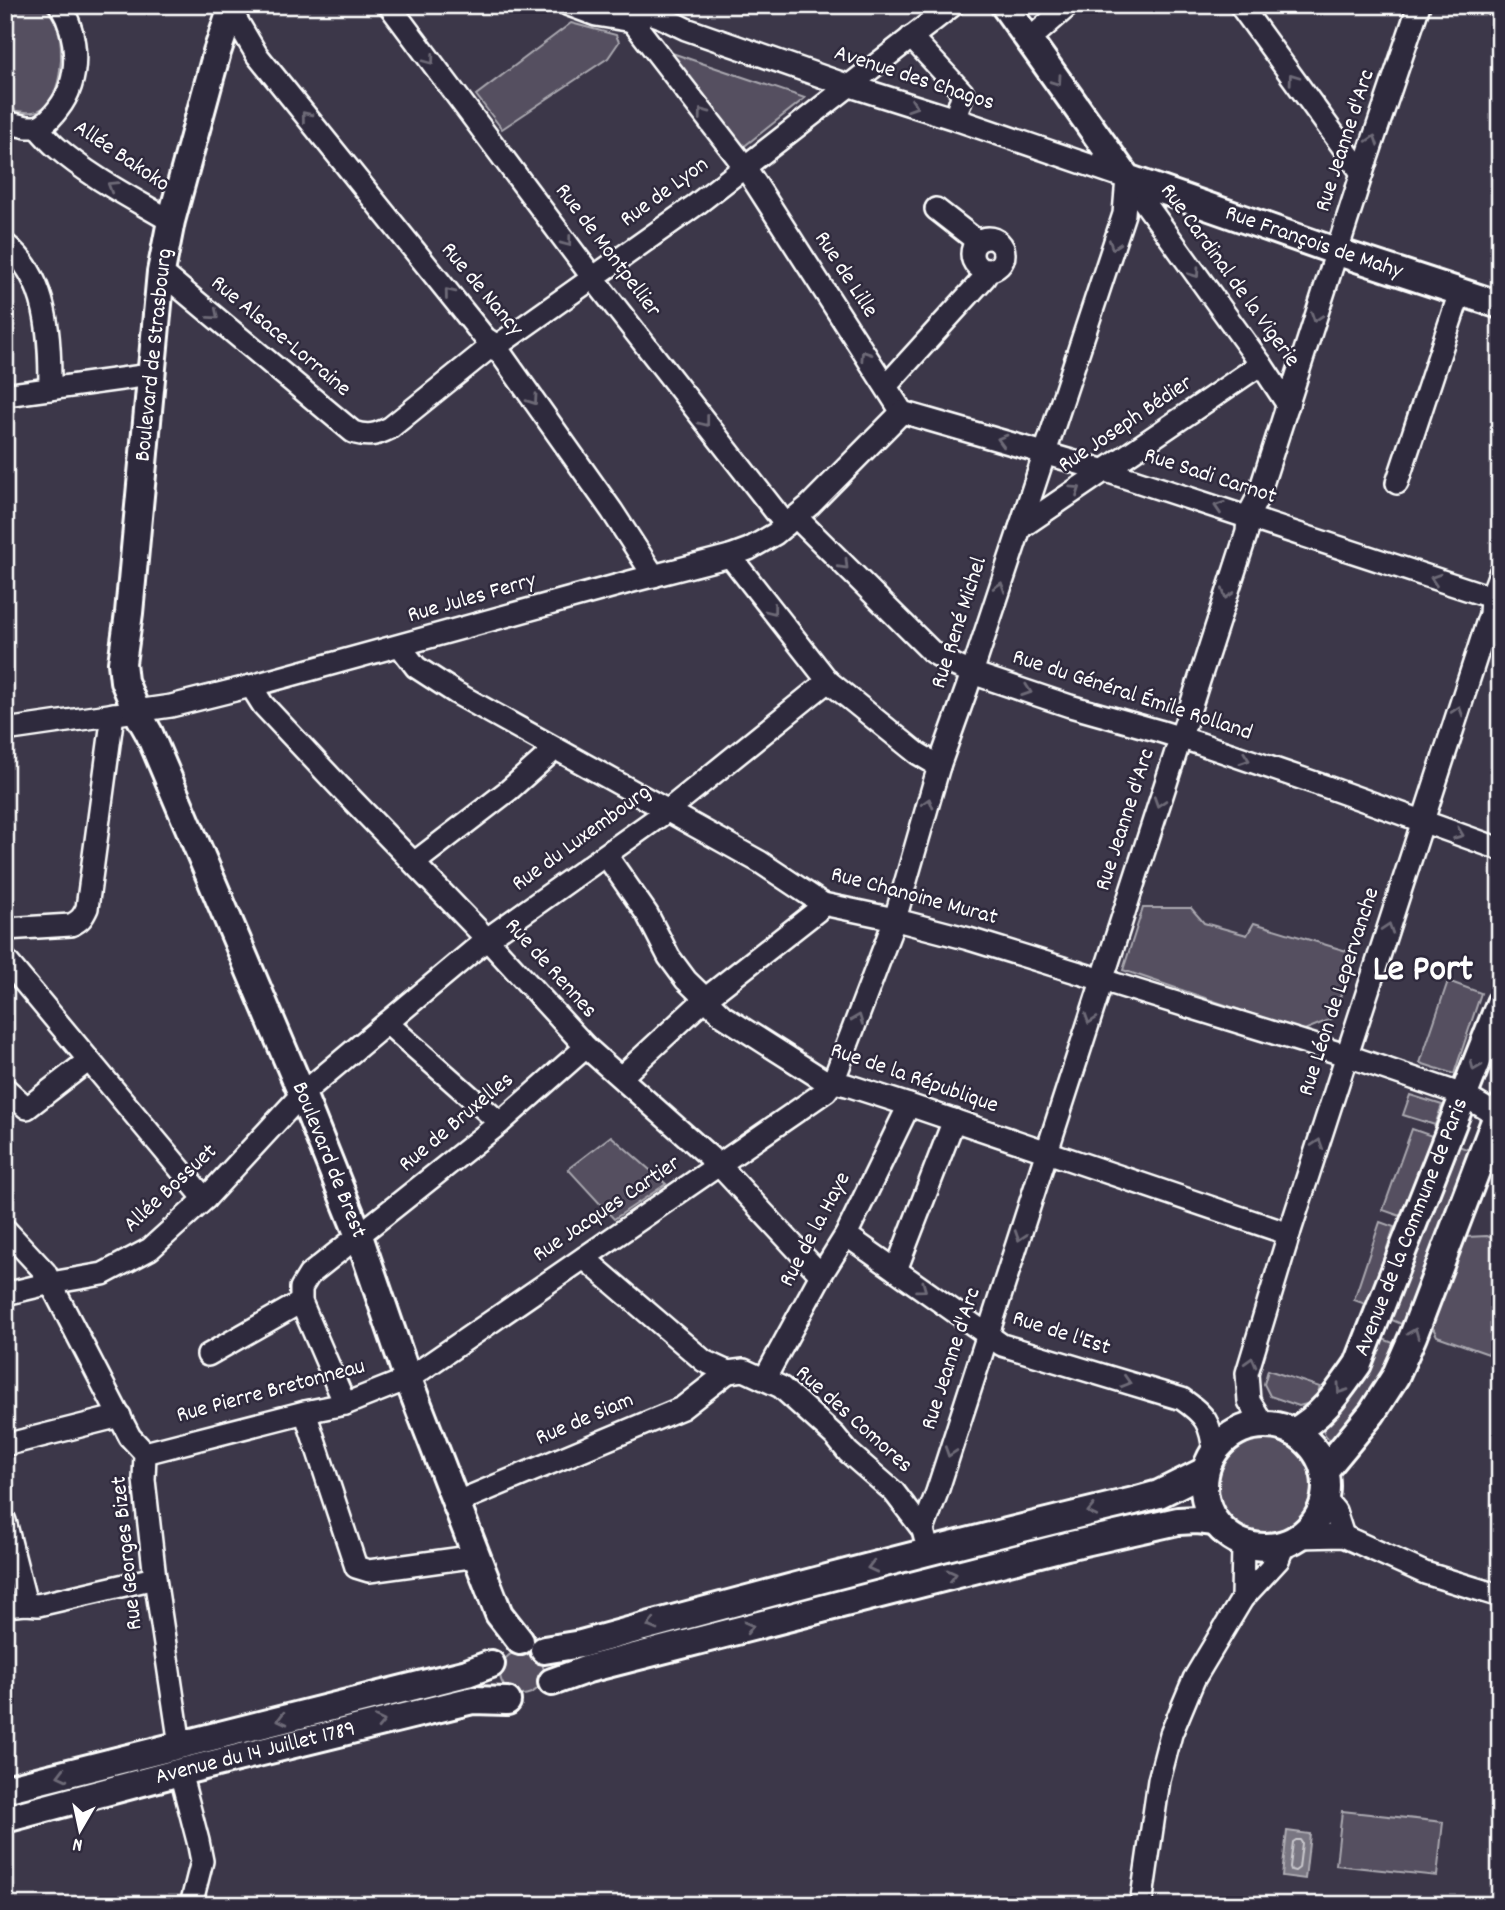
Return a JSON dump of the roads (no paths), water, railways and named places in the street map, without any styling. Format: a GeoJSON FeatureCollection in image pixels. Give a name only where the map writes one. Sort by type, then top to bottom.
{"type":"FeatureCollection","features":[{"type":"Feature","properties":{"kind":"main road"},"geometry":{"type":"LineString","coordinates":[[1004,5],[1127,178]]}},
{"type":"Feature","properties":{"kind":"main road","name":"Boulevard de Strasbourg"},"geometry":{"type":"LineString","coordinates":[[125,712],[122,663],[162,272],[171,221],[232,6]]}},
{"type":"Feature","properties":{"kind":"main road","name":"Rue François de Mahy"},"geometry":{"type":"LineString","coordinates":[[1127,178],[1338,252],[1500,304]]}},
{"type":"Feature","properties":{"kind":"main road","name":"Boulevard de Brest"},"geometry":{"type":"LineString","coordinates":[[125,712],[149,733],[302,1094],[359,1236],[408,1378],[501,1619],[496,1656]]}},
{"type":"Feature","properties":{"kind":"main road","name":"Avenue de la Commune de Paris"},"geometry":{"type":"LineString","coordinates":[[1293,1432],[1307,1424],[1330,1403],[1357,1364],[1500,1003]]}},
{"type":"Feature","properties":{"kind":"main road","name":"Avenue de la Commune de Paris"},"geometry":{"type":"LineString","coordinates":[[1324,1471],[1372,1413],[1395,1377],[1499,1113]]}},
{"type":"Feature","properties":{"kind":"main road"},"geometry":{"type":"LineString","coordinates":[[584,1657],[816,1580],[875,1567],[925,1541],[1159,1494],[1209,1462],[1227,1437],[1245,1428],[1264,1424],[1279,1426],[1307,1442],[1318,1455],[1324,1471],[1325,1499],[1310,1527],[1291,1541],[1270,1547],[1243,1544],[1215,1522],[1207,1507],[1203,1489],[1209,1462]]}},
{"type":"Feature","properties":{"kind":"main road"},"geometry":{"type":"LineString","coordinates":[[544,1650],[584,1657],[1178,1521],[1215,1522]]}},
{"type":"Feature","properties":{"kind":"main road"},"geometry":{"type":"LineString","coordinates":[[5,1789],[180,1745],[496,1656],[537,1645],[544,1650],[553,1665],[533,1696],[500,1696],[491,1681],[496,1656]]}},
{"type":"Feature","properties":{"kind":"main road","name":"Avenue du 14 Juillet 1789"},"geometry":{"type":"LineString","coordinates":[[5,1819],[180,1772],[473,1700],[533,1696],[584,1657]]}},
{"type":"Feature","properties":{"kind":"street"},"geometry":{"type":"LineString","coordinates":[[37,127],[46,122],[62,104],[74,70],[75,44],[70,24],[60,5]]}},
{"type":"Feature","properties":{"kind":"street","name":"Rue de Montpellier"},"geometry":{"type":"LineString","coordinates":[[389,5],[593,278],[791,521]]}},
{"type":"Feature","properties":{"kind":"street","name":"Avenue des Chagos"},"geometry":{"type":"LineString","coordinates":[[569,5],[597,15],[631,14],[649,22],[686,29],[1127,178]]}},
{"type":"Feature","properties":{"kind":"street","name":"Rue de Lille"},"geometry":{"type":"LineString","coordinates":[[620,5],[631,14],[745,167],[902,412]]}},
{"type":"Feature","properties":{"kind":"street","name":"Rue de Lyon"},"geometry":{"type":"LineString","coordinates":[[367,437],[390,428],[494,344],[501,343],[697,204],[953,5]]}},
{"type":"Feature","properties":{"kind":"street"},"geometry":{"type":"LineString","coordinates":[[1028,40],[1069,5]]}},
{"type":"Feature","properties":{"kind":"street"},"geometry":{"type":"LineString","coordinates":[[1240,5],[1362,173]]}},
{"type":"Feature","properties":{"kind":"street","name":"Rue Jeanne d'Arc"},"geometry":{"type":"LineString","coordinates":[[925,1541],[937,1492],[1247,532],[1248,516],[1258,497],[1419,5]]}},
{"type":"Feature","properties":{"kind":"street"},"geometry":{"type":"LineString","coordinates":[[1495,5],[1500,7]]}},
{"type":"Feature","properties":{"kind":"street","name":"Rue de Nancy"},"geometry":{"type":"LineString","coordinates":[[232,6],[253,49],[485,338],[494,344],[612,511],[654,576]]}},
{"type":"Feature","properties":{"kind":"street"},"geometry":{"type":"LineString","coordinates":[[911,37],[962,93],[955,120]]}},
{"type":"Feature","properties":{"kind":"street"},"geometry":{"type":"LineString","coordinates":[[217,52],[227,45],[253,49]]}},
{"type":"Feature","properties":{"kind":"street","name":"Allée Bakoko"},"geometry":{"type":"LineString","coordinates":[[5,122],[37,127],[74,161],[171,221]]}},
{"type":"Feature","properties":{"kind":"street","name":"Rue Cardinal de la Vigerie"},"geometry":{"type":"LineString","coordinates":[[1127,178],[1288,405]]}},
{"type":"Feature","properties":{"kind":"street","name":"Rue René Michel"},"geometry":{"type":"LineString","coordinates":[[833,1082],[895,919],[939,766],[1124,214],[1127,178]]}},
{"type":"Feature","properties":{"kind":"street"},"geometry":{"type":"LineString","coordinates":[[886,386],[985,277],[986,270],[977,266],[972,257],[977,242],[936,209]]}},
{"type":"Feature","properties":{"kind":"street"},"geometry":{"type":"LineString","coordinates":[[5,244],[27,265],[38,287],[45,315],[50,389]]}},
{"type":"Feature","properties":{"kind":"street","name":"Rue Alsace-Lorraine"},"geometry":{"type":"LineString","coordinates":[[162,272],[342,424],[367,437]]}},
{"type":"Feature","properties":{"kind":"street"},"geometry":{"type":"LineString","coordinates":[[1397,483],[1460,292]]}},
{"type":"Feature","properties":{"kind":"street","name":"Rue Joseph Bédier"},"geometry":{"type":"LineString","coordinates":[[1020,528],[1261,364]]}},
{"type":"Feature","properties":{"kind":"street"},"geometry":{"type":"LineString","coordinates":[[5,395],[150,375]]}},
{"type":"Feature","properties":{"kind":"street","name":"Rue Sadi Carnot"},"geometry":{"type":"LineString","coordinates":[[902,412],[1106,471],[1496,599]]}},
{"type":"Feature","properties":{"kind":"street","name":"Rue Jules Ferry"},"geometry":{"type":"LineString","coordinates":[[5,730],[171,706],[730,556],[748,549],[791,521],[902,412]]}},
{"type":"Feature","properties":{"kind":"street","name":"Rue du Général Émile Rolland"},"geometry":{"type":"LineString","coordinates":[[791,521],[932,652],[956,666],[1070,706],[1180,737],[1500,849]]}},
{"type":"Feature","properties":{"kind":"street"},"geometry":{"type":"LineString","coordinates":[[730,556],[828,681],[917,753],[939,766]]}},
{"type":"Feature","properties":{"kind":"street","name":"Rue Léon de Lepervanche"},"geometry":{"type":"LineString","coordinates":[[1264,1424],[1249,1401],[1247,1373],[1289,1234],[1496,599],[1500,573]]}},
{"type":"Feature","properties":{"kind":"street","name":"Rue Chanoine Murat"},"geometry":{"type":"LineString","coordinates":[[400,646],[406,656],[424,673],[760,862],[823,904],[895,919],[969,939],[1103,980],[1463,1094],[1499,1113]]}},
{"type":"Feature","properties":{"kind":"street","name":"Rue du Luxembourg"},"geometry":{"type":"LineString","coordinates":[[302,1094],[487,939],[667,811],[828,681]]}},
{"type":"Feature","properties":{"kind":"street","name":"Rue de Rennes"},"geometry":{"type":"LineString","coordinates":[[251,686],[263,705],[487,939],[586,1047],[719,1165],[821,1275]]}},
{"type":"Feature","properties":{"kind":"street"},"geometry":{"type":"LineString","coordinates":[[5,929],[71,925],[83,917],[87,908],[125,712]]}},
{"type":"Feature","properties":{"kind":"street"},"geometry":{"type":"LineString","coordinates":[[414,863],[509,790],[555,749]]}},
{"type":"Feature","properties":{"kind":"street","name":"Rue de la République"},"geometry":{"type":"LineString","coordinates":[[606,855],[647,914],[669,957],[686,980],[723,1016],[822,1079],[1048,1151],[1289,1234]]}},
{"type":"Feature","properties":{"kind":"street"},"geometry":{"type":"LineString","coordinates":[[621,1077],[705,999],[823,904]]}},
{"type":"Feature","properties":{"kind":"street"},"geometry":{"type":"LineString","coordinates":[[5,959],[205,1199]]}},
{"type":"Feature","properties":{"kind":"street"},"geometry":{"type":"LineString","coordinates":[[387,1023],[499,1123]]}},
{"type":"Feature","properties":{"kind":"street","name":"Rue de Bruxelles"},"geometry":{"type":"LineString","coordinates":[[301,1302],[301,1288],[309,1275],[499,1123],[586,1047]]}},
{"type":"Feature","properties":{"kind":"street"},"geometry":{"type":"LineString","coordinates":[[5,1088],[27,1108],[89,1060]]}},
{"type":"Feature","properties":{"kind":"street","name":"Rue Jacques Cartier"},"geometry":{"type":"LineString","coordinates":[[408,1378],[826,1091],[833,1082]]}},
{"type":"Feature","properties":{"kind":"street","name":"Allée Bossuet"},"geometry":{"type":"LineString","coordinates":[[5,1294],[103,1274],[150,1249],[205,1199],[302,1094]]}},
{"type":"Feature","properties":{"kind":"street","name":"Rue de la Haye"},"geometry":{"type":"LineString","coordinates":[[765,1378],[846,1235],[909,1105]]}},
{"type":"Feature","properties":{"kind":"street"},"geometry":{"type":"LineString","coordinates":[[896,1270],[954,1120]]}},
{"type":"Feature","properties":{"kind":"street","name":"Rue Georges Bizet"},"geometry":{"type":"LineString","coordinates":[[5,1229],[45,1272],[130,1437],[145,1453],[144,1480],[155,1578],[180,1745]]}},
{"type":"Feature","properties":{"kind":"street","name":"Rue de l'Est"},"geometry":{"type":"LineString","coordinates":[[846,1235],[1002,1345],[1182,1399],[1200,1412],[1212,1435],[1209,1462]]}},
{"type":"Feature","properties":{"kind":"street","name":"Rue des Comores"},"geometry":{"type":"LineString","coordinates":[[583,1258],[704,1361],[727,1372],[744,1370],[780,1387],[894,1492],[925,1541]]}},
{"type":"Feature","properties":{"kind":"street"},"geometry":{"type":"LineString","coordinates":[[208,1355],[301,1302],[345,1404]]}},
{"type":"Feature","properties":{"kind":"street","name":"Rue de Siam"},"geometry":{"type":"LineString","coordinates":[[456,1503],[682,1408],[727,1372]]}},
{"type":"Feature","properties":{"kind":"street","name":"Rue Pierre Bretonneau"},"geometry":{"type":"LineString","coordinates":[[145,1453],[345,1404],[408,1378]]}},
{"type":"Feature","properties":{"kind":"street"},"geometry":{"type":"LineString","coordinates":[[305,1412],[356,1567],[369,1571],[477,1556]]}},
{"type":"Feature","properties":{"kind":"street"},"geometry":{"type":"LineString","coordinates":[[5,1445],[120,1416]]}},
{"type":"Feature","properties":{"kind":"street"},"geometry":{"type":"LineString","coordinates":[[894,1492],[922,1500],[937,1492]]}},
{"type":"Feature","properties":{"kind":"street"},"geometry":{"type":"LineString","coordinates":[[1325,1499],[1335,1511],[1343,1536]]}},
{"type":"Feature","properties":{"kind":"street"},"geometry":{"type":"LineString","coordinates":[[5,1521],[15,1605],[38,1605],[155,1578]]}},
{"type":"Feature","properties":{"kind":"street"},"geometry":{"type":"LineString","coordinates":[[1141,1905],[1159,1780],[1171,1734],[1194,1679],[1242,1599],[1278,1560],[1291,1541],[1343,1536],[1424,1573],[1500,1596]]}},
{"type":"Feature","properties":{"kind":"street"},"geometry":{"type":"LineString","coordinates":[[1242,1599],[1243,1544]]}},
{"type":"Feature","properties":{"kind":"street"},"geometry":{"type":"LineString","coordinates":[[180,1772],[202,1861],[191,1905]]}},
{"type":"Feature","properties":{"kind":"water"},"geometry":{"type":"Polygon","coordinates":[[[1287,1831],[1310,1834],[1305,1879],[1282,1876],[1287,1831]]]}},
{"type":"Feature","properties":{"kind":"district","name":"Le Port"},"geometry":{"type":"Point","coordinates":[1423,971]}}]}
